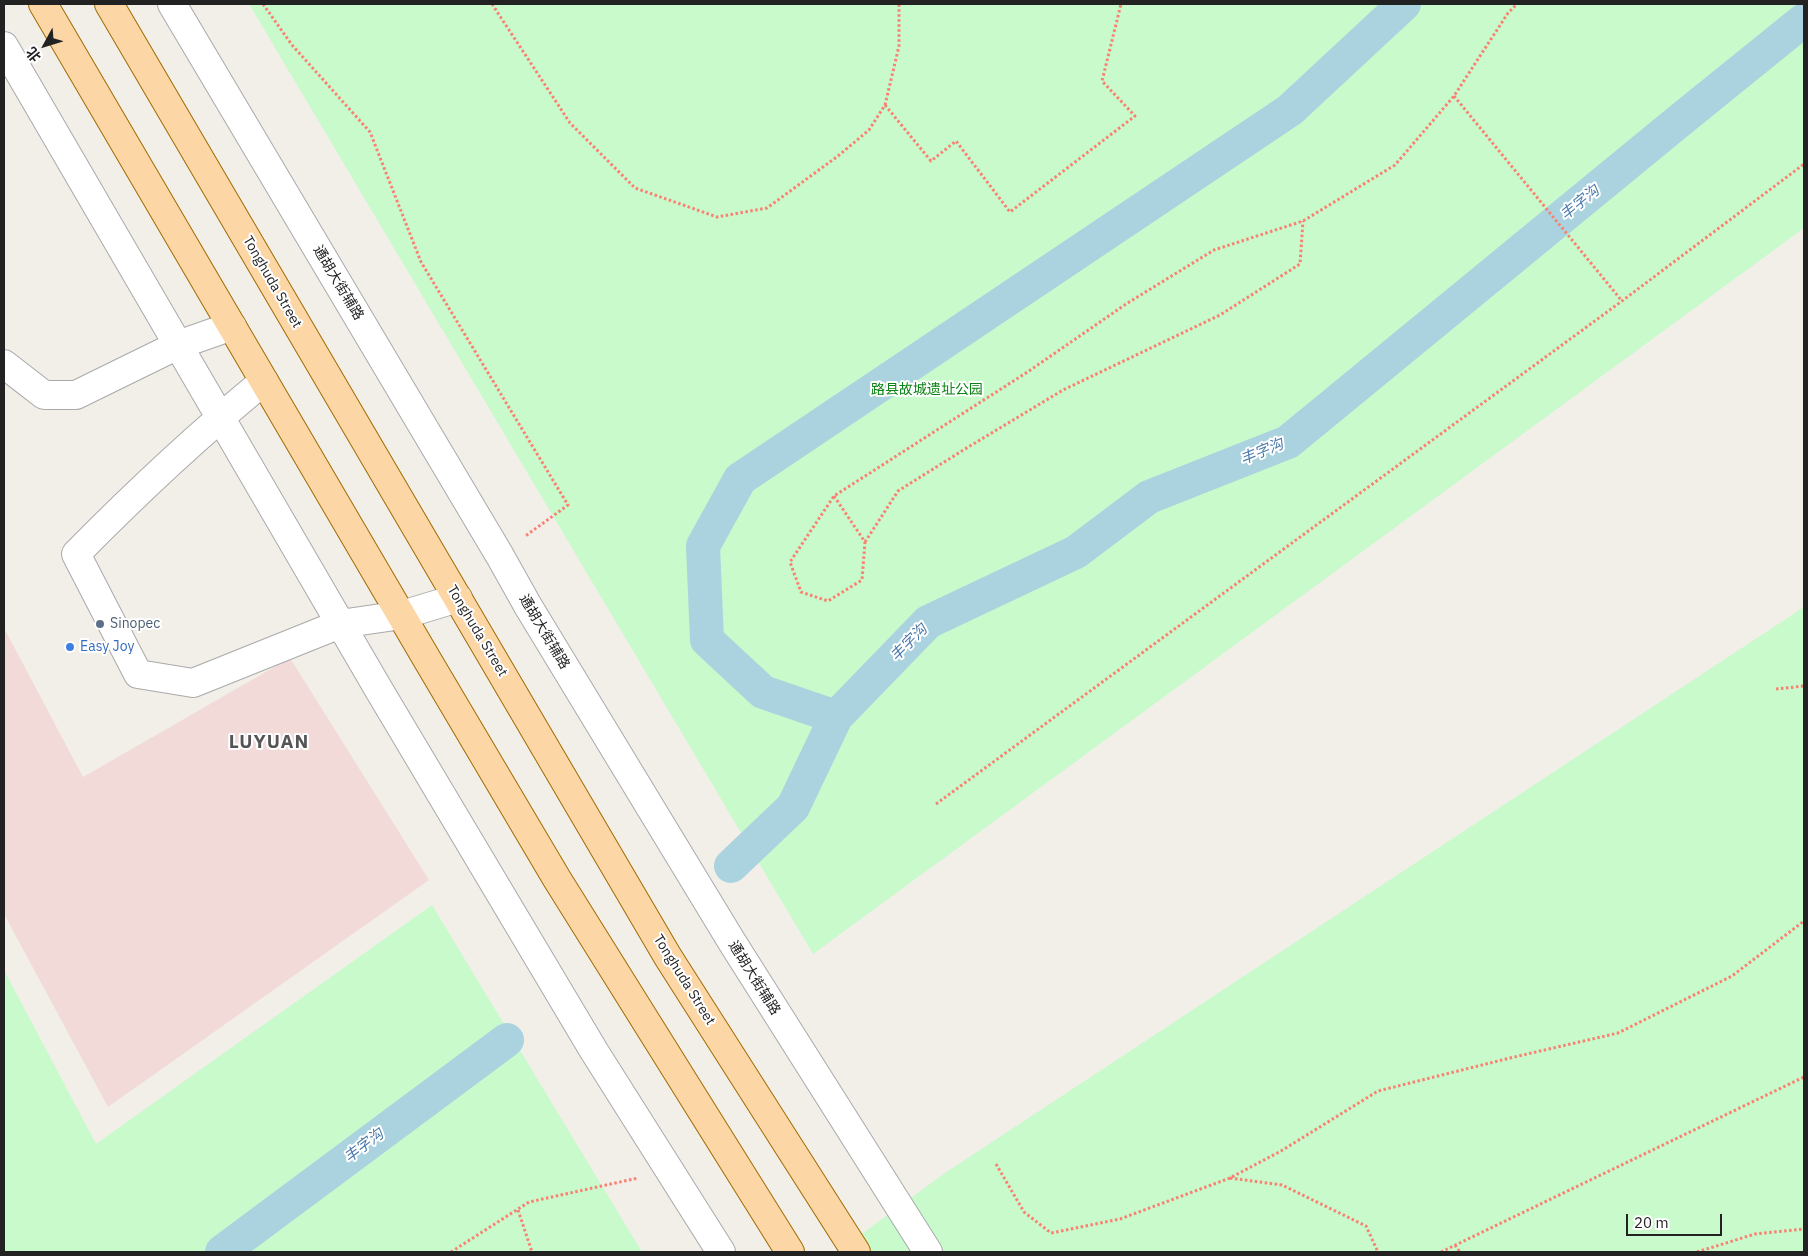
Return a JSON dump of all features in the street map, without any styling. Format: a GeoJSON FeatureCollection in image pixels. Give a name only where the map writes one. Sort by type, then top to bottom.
{"type":"FeatureCollection","features":[{"type":"Feature","properties":{"kind":"main road"},"geometry":{"type":"LineString","coordinates":[[43,4],[557,879],[790,1252]]}},
{"type":"Feature","properties":{"kind":"main road","name":"Tonghuda Street"},"geometry":{"type":"LineString","coordinates":[[109,4],[668,957],[856,1252]]}},
{"type":"Feature","properties":{"kind":"street","name":"通胡大街辅路"},"geometry":{"type":"LineString","coordinates":[[172,4],[528,606],[732,942],[928,1252]]}},
{"type":"Feature","properties":{"kind":"street"},"geometry":{"type":"LineString","coordinates":[[4,46],[340,624],[589,1043],[721,1252]]}},
{"type":"Feature","properties":{"kind":"street"},"geometry":{"type":"LineString","coordinates":[[4,364],[44,395],[76,395],[178,345],[232,326]]}},
{"type":"Feature","properties":{"kind":"street"},"geometry":{"type":"LineString","coordinates":[[264,381],[220,417],[134,495],[76,554],[138,674],[194,683],[340,624],[402,615],[458,598]]}},
{"type":"Feature","properties":{"kind":"path"},"geometry":{"type":"LineString","coordinates":[[263,4],[292,45],[370,132],[421,262],[568,504],[500,556]]}},
{"type":"Feature","properties":{"kind":"path"},"geometry":{"type":"LineString","coordinates":[[492,4],[570,123],[635,188],[717,217],[767,208],[838,156],[869,130],[885,105],[899,46],[899,4]]}},
{"type":"Feature","properties":{"kind":"path"},"geometry":{"type":"LineString","coordinates":[[885,105],[931,162],[956,141],[1010,212],[1135,116],[1102,81],[1121,4]]}},
{"type":"Feature","properties":{"kind":"path"},"geometry":{"type":"LineString","coordinates":[[1303,221],[1300,264],[1220,315],[1063,390],[898,491],[865,542],[862,580],[828,601],[801,592],[790,562],[834,496],[1029,371],[1126,304],[1214,250],[1303,221],[1395,165],[1454,96],[1508,13],[1517,4]]}},
{"type":"Feature","properties":{"kind":"path"},"geometry":{"type":"LineString","coordinates":[[1454,96],[1622,301]]}},
{"type":"Feature","properties":{"kind":"path"},"geometry":{"type":"LineString","coordinates":[[936,804],[1622,301],[1804,164]]}},
{"type":"Feature","properties":{"kind":"path"},"geometry":{"type":"LineString","coordinates":[[834,496],[865,542]]}},
{"type":"Feature","properties":{"kind":"path"},"geometry":{"type":"LineString","coordinates":[[1776,689],[1804,686]]}},
{"type":"Feature","properties":{"kind":"path"},"geometry":{"type":"LineString","coordinates":[[996,1164],[1024,1212],[1051,1233],[1120,1219],[1230,1178],[1281,1151],[1378,1092],[1510,1058],[1618,1033],[1732,976],[1804,921]]}},
{"type":"Feature","properties":{"kind":"path"},"geometry":{"type":"LineString","coordinates":[[1441,1252],[1804,1077]]}},
{"type":"Feature","properties":{"kind":"path"},"geometry":{"type":"LineString","coordinates":[[451,1252],[529,1202],[644,1177]]}},
{"type":"Feature","properties":{"kind":"path"},"geometry":{"type":"LineString","coordinates":[[1230,1178],[1282,1185],[1366,1226],[1378,1252]]}},
{"type":"Feature","properties":{"kind":"path"},"geometry":{"type":"LineString","coordinates":[[518,1210],[532,1252]]}},
{"type":"Feature","properties":{"kind":"path"},"geometry":{"type":"LineString","coordinates":[[1697,1252],[1755,1234],[1804,1228]]}},
{"type":"Feature","properties":{"kind":"path"},"geometry":{"type":"LineString","coordinates":[[1455,1245],[1460,1252]]}},
{"type":"Feature","properties":{"kind":"shaded area"},"geometry":{"type":"Polygon","coordinates":[[[4,628],[83,777],[290,658],[429,880],[108,1107],[4,914],[4,628]]]}},
{"type":"Feature","properties":{"kind":"green space","name":"路县故城遗址公园"},"geometry":{"type":"Polygon","coordinates":[[[249,4],[1804,4],[1804,228],[813,954],[249,4]]]}},
{"type":"Feature","properties":{"kind":"green space"},"geometry":{"type":"Polygon","coordinates":[[[1804,607],[1804,1252],[837,1252],[945,1173],[1804,607]]]}},
{"type":"Feature","properties":{"kind":"green space"},"geometry":{"type":"Polygon","coordinates":[[[432,905],[642,1252],[4,1252],[4,970],[96,1144],[432,905]]]}},
{"type":"Feature","properties":{"kind":"waterway"},"geometry":{"type":"LineString","coordinates":[[836,717],[763,692],[707,640],[703,546],[740,479],[1290,110],[1404,4]]}},
{"type":"Feature","properties":{"kind":"waterway","name":"丰字沟"},"geometry":{"type":"LineString","coordinates":[[731,866],[793,807],[836,717],[928,622],[1076,552],[1149,497],[1288,442],[1804,20]]}},
{"type":"Feature","properties":{"kind":"waterway","name":"丰字沟"},"geometry":{"type":"LineString","coordinates":[[222,1252],[507,1040]]}},
{"type":"Feature","properties":{"kind":"place","name":"Sinopec"},"geometry":{"type":"Point","coordinates":[100,624]}},
{"type":"Feature","properties":{"kind":"place","name":"Easy Joy"},"geometry":{"type":"Point","coordinates":[70,647]}},
{"type":"Feature","properties":{"kind":"district","name":"LUYUAN"},"geometry":{"type":"Point","coordinates":[269,743]}}]}
